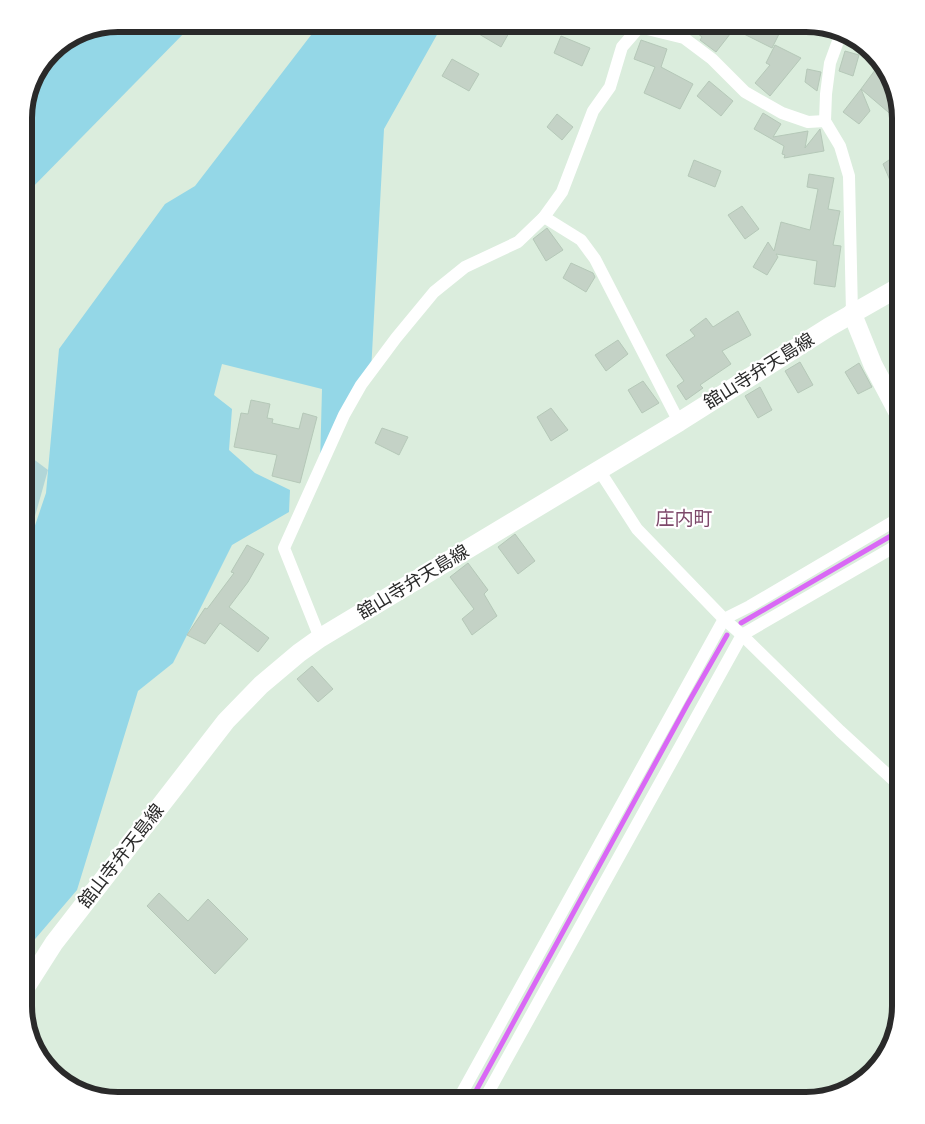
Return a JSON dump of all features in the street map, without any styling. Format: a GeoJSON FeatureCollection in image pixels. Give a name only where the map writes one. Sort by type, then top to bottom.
{"type":"FeatureCollection","features":[{"type":"Feature","properties":{"kind":"main road","name":"舘山寺弁天島線"},"geometry":{"type":"LineString","coordinates":[[32,977],[54,943],[226,721],[261,685],[299,653],[320,638],[678,422],[852,313],[892,291]]}},
{"type":"Feature","properties":{"kind":"main road"},"geometry":{"type":"LineString","coordinates":[[852,313],[873,364],[892,401]]}},
{"type":"Feature","properties":{"kind":"street"},"geometry":{"type":"LineString","coordinates":[[320,638],[284,548],[344,415],[361,385],[434,292],[465,267],[518,242],[544,217],[562,192],[593,111],[610,87],[622,47],[635,33]]}},
{"type":"Feature","properties":{"kind":"street"},"geometry":{"type":"LineString","coordinates":[[665,33],[684,38],[712,59],[745,92],[782,112],[808,122],[825,121]]}},
{"type":"Feature","properties":{"kind":"street"},"geometry":{"type":"LineString","coordinates":[[839,39],[830,64],[825,121],[840,146],[849,176],[852,313]]}},
{"type":"Feature","properties":{"kind":"street"},"geometry":{"type":"LineString","coordinates":[[544,217],[581,240],[595,259],[678,422]]}},
{"type":"Feature","properties":{"kind":"street"},"geometry":{"type":"LineString","coordinates":[[599,470],[637,529],[724,619],[840,732],[892,779]]}},
{"type":"Feature","properties":{"kind":"street"},"geometry":{"type":"LineString","coordinates":[[462,1092],[724,619],[750,606],[892,522]]}},
{"type":"Feature","properties":{"kind":"street"},"geometry":{"type":"LineString","coordinates":[[488,1092],[742,635],[892,548]]}},
{"type":"Feature","properties":{"kind":"shaded area"},"geometry":{"type":"Polygon","coordinates":[[[118,32],[185,32],[33,187],[33,113],[35,96],[41,80],[50,66],[75,44],[91,37],[118,32]]]}},
{"type":"Feature","properties":{"kind":"shaded area"},"geometry":{"type":"Polygon","coordinates":[[[313,32],[438,32],[384,129],[371,372],[320,465],[322,389],[222,364],[214,395],[232,409],[229,450],[255,473],[290,490],[289,512],[232,545],[173,663],[138,691],[77,890],[32,943],[33,533],[46,493],[59,349],[165,204],[195,186],[313,32]]]}},
{"type":"Feature","properties":{"kind":"shaded area"},"geometry":{"type":"Polygon","coordinates":[[[33,458],[48,470],[33,525],[33,458]]]}},
{"type":"Feature","properties":{"kind":"building"},"geometry":{"type":"Polygon","coordinates":[[[476,33],[509,33],[501,47],[476,33]]]}},
{"type":"Feature","properties":{"kind":"building"},"geometry":{"type":"Polygon","coordinates":[[[697,33],[731,33],[716,52],[700,40],[702,37],[697,33]]]}},
{"type":"Feature","properties":{"kind":"building"},"geometry":{"type":"Polygon","coordinates":[[[742,33],[780,33],[772,48],[742,33]]]}},
{"type":"Feature","properties":{"kind":"building"},"geometry":{"type":"Polygon","coordinates":[[[561,36],[590,48],[582,66],[554,53],[561,36]]]}},
{"type":"Feature","properties":{"kind":"building"},"geometry":{"type":"Polygon","coordinates":[[[641,40],[667,49],[661,67],[693,84],[680,109],[644,93],[655,67],[634,59],[641,40]]]}},
{"type":"Feature","properties":{"kind":"building"},"geometry":{"type":"Polygon","coordinates":[[[775,45],[801,58],[770,96],[755,83],[770,65],[766,63],[775,45]]]}},
{"type":"Feature","properties":{"kind":"building"},"geometry":{"type":"Polygon","coordinates":[[[845,51],[859,55],[853,76],[839,71],[845,51]]]}},
{"type":"Feature","properties":{"kind":"building"},"geometry":{"type":"Polygon","coordinates":[[[452,59],[479,74],[469,91],[442,76],[452,59]]]}},
{"type":"Feature","properties":{"kind":"building"},"geometry":{"type":"Polygon","coordinates":[[[807,69],[821,72],[817,91],[805,82],[807,69]]]}},
{"type":"Feature","properties":{"kind":"building"},"geometry":{"type":"Polygon","coordinates":[[[876,69],[884,80],[888,91],[892,115],[861,89],[876,69]]]}},
{"type":"Feature","properties":{"kind":"building"},"geometry":{"type":"Polygon","coordinates":[[[709,81],[733,101],[721,116],[697,96],[709,81]]]}},
{"type":"Feature","properties":{"kind":"building"},"geometry":{"type":"Polygon","coordinates":[[[861,89],[870,111],[859,124],[843,112],[861,89]]]}},
{"type":"Feature","properties":{"kind":"building"},"geometry":{"type":"Polygon","coordinates":[[[763,113],[781,124],[773,137],[808,131],[805,148],[820,129],[824,151],[784,158],[785,155],[782,154],[784,146],[754,129],[763,113]]]}},
{"type":"Feature","properties":{"kind":"building"},"geometry":{"type":"Polygon","coordinates":[[[557,114],[573,127],[562,140],[547,127],[557,114]]]}},
{"type":"Feature","properties":{"kind":"building"},"geometry":{"type":"Polygon","coordinates":[[[892,158],[892,185],[883,164],[892,158]]]}},
{"type":"Feature","properties":{"kind":"building"},"geometry":{"type":"Polygon","coordinates":[[[694,160],[721,171],[715,187],[688,176],[694,160]]]}},
{"type":"Feature","properties":{"kind":"building"},"geometry":{"type":"Polygon","coordinates":[[[809,174],[834,178],[828,209],[840,211],[833,245],[841,246],[835,287],[814,284],[817,261],[776,254],[778,257],[767,275],[753,267],[768,242],[774,251],[781,222],[810,230],[818,189],[807,187],[809,174]]]}},
{"type":"Feature","properties":{"kind":"building"},"geometry":{"type":"Polygon","coordinates":[[[742,206],[759,229],[745,239],[728,215],[742,206]]]}},
{"type":"Feature","properties":{"kind":"building"},"geometry":{"type":"Polygon","coordinates":[[[547,228],[563,250],[546,261],[533,239],[547,228]]]}},
{"type":"Feature","properties":{"kind":"building"},"geometry":{"type":"Polygon","coordinates":[[[571,263],[593,273],[595,277],[586,292],[563,278],[571,263]]]}},
{"type":"Feature","properties":{"kind":"building"},"geometry":{"type":"Polygon","coordinates":[[[738,311],[751,335],[722,351],[731,364],[700,385],[703,388],[686,400],[677,386],[684,381],[666,355],[695,336],[690,330],[706,318],[713,327],[738,311]]]}},
{"type":"Feature","properties":{"kind":"building"},"geometry":{"type":"Polygon","coordinates":[[[618,340],[628,354],[606,371],[595,355],[618,340]]]}},
{"type":"Feature","properties":{"kind":"building"},"geometry":{"type":"Polygon","coordinates":[[[800,362],[813,385],[798,393],[785,371],[800,362]]]}},
{"type":"Feature","properties":{"kind":"building"},"geometry":{"type":"Polygon","coordinates":[[[859,363],[872,387],[858,394],[845,372],[859,363]]]}},
{"type":"Feature","properties":{"kind":"building"},"geometry":{"type":"Polygon","coordinates":[[[643,381],[659,403],[642,413],[628,390],[643,381]]]}},
{"type":"Feature","properties":{"kind":"building"},"geometry":{"type":"Polygon","coordinates":[[[760,387],[772,410],[758,418],[745,396],[760,387]]]}},
{"type":"Feature","properties":{"kind":"building"},"geometry":{"type":"Polygon","coordinates":[[[251,400],[270,404],[267,418],[273,419],[272,423],[299,429],[303,413],[317,417],[300,483],[272,476],[277,455],[234,447],[241,413],[248,414],[251,400]]]}},
{"type":"Feature","properties":{"kind":"building"},"geometry":{"type":"Polygon","coordinates":[[[551,408],[568,430],[551,441],[537,417],[551,408]]]}},
{"type":"Feature","properties":{"kind":"building"},"geometry":{"type":"Polygon","coordinates":[[[382,428],[408,437],[399,455],[375,443],[382,428]]]}},
{"type":"Feature","properties":{"kind":"building"},"geometry":{"type":"Polygon","coordinates":[[[515,534],[535,561],[518,574],[498,547],[515,534]]]}},
{"type":"Feature","properties":{"kind":"building"},"geometry":{"type":"Polygon","coordinates":[[[247,545],[264,554],[248,582],[229,607],[269,638],[258,652],[220,623],[205,644],[187,635],[205,608],[207,609],[234,573],[231,572],[247,545]]]}},
{"type":"Feature","properties":{"kind":"building"},"geometry":{"type":"Polygon","coordinates":[[[468,563],[488,590],[484,594],[497,616],[472,635],[462,619],[474,609],[450,577],[468,563]]]}},
{"type":"Feature","properties":{"kind":"building"},"geometry":{"type":"Polygon","coordinates":[[[312,666],[333,689],[318,702],[297,679],[312,666]]]}},
{"type":"Feature","properties":{"kind":"building"},"geometry":{"type":"Polygon","coordinates":[[[159,893],[188,921],[208,899],[248,939],[215,974],[147,906],[159,893]]]}},
{"type":"Feature","properties":{"kind":"waterway"},"geometry":{"type":"LineString","coordinates":[[741,623],[892,535]]}},
{"type":"Feature","properties":{"kind":"waterway"},"geometry":{"type":"LineString","coordinates":[[475,1092],[727,635]]}},
{"type":"Feature","properties":{"kind":"district","name":"庄内町"},"geometry":{"type":"Point","coordinates":[684,518]}}]}
